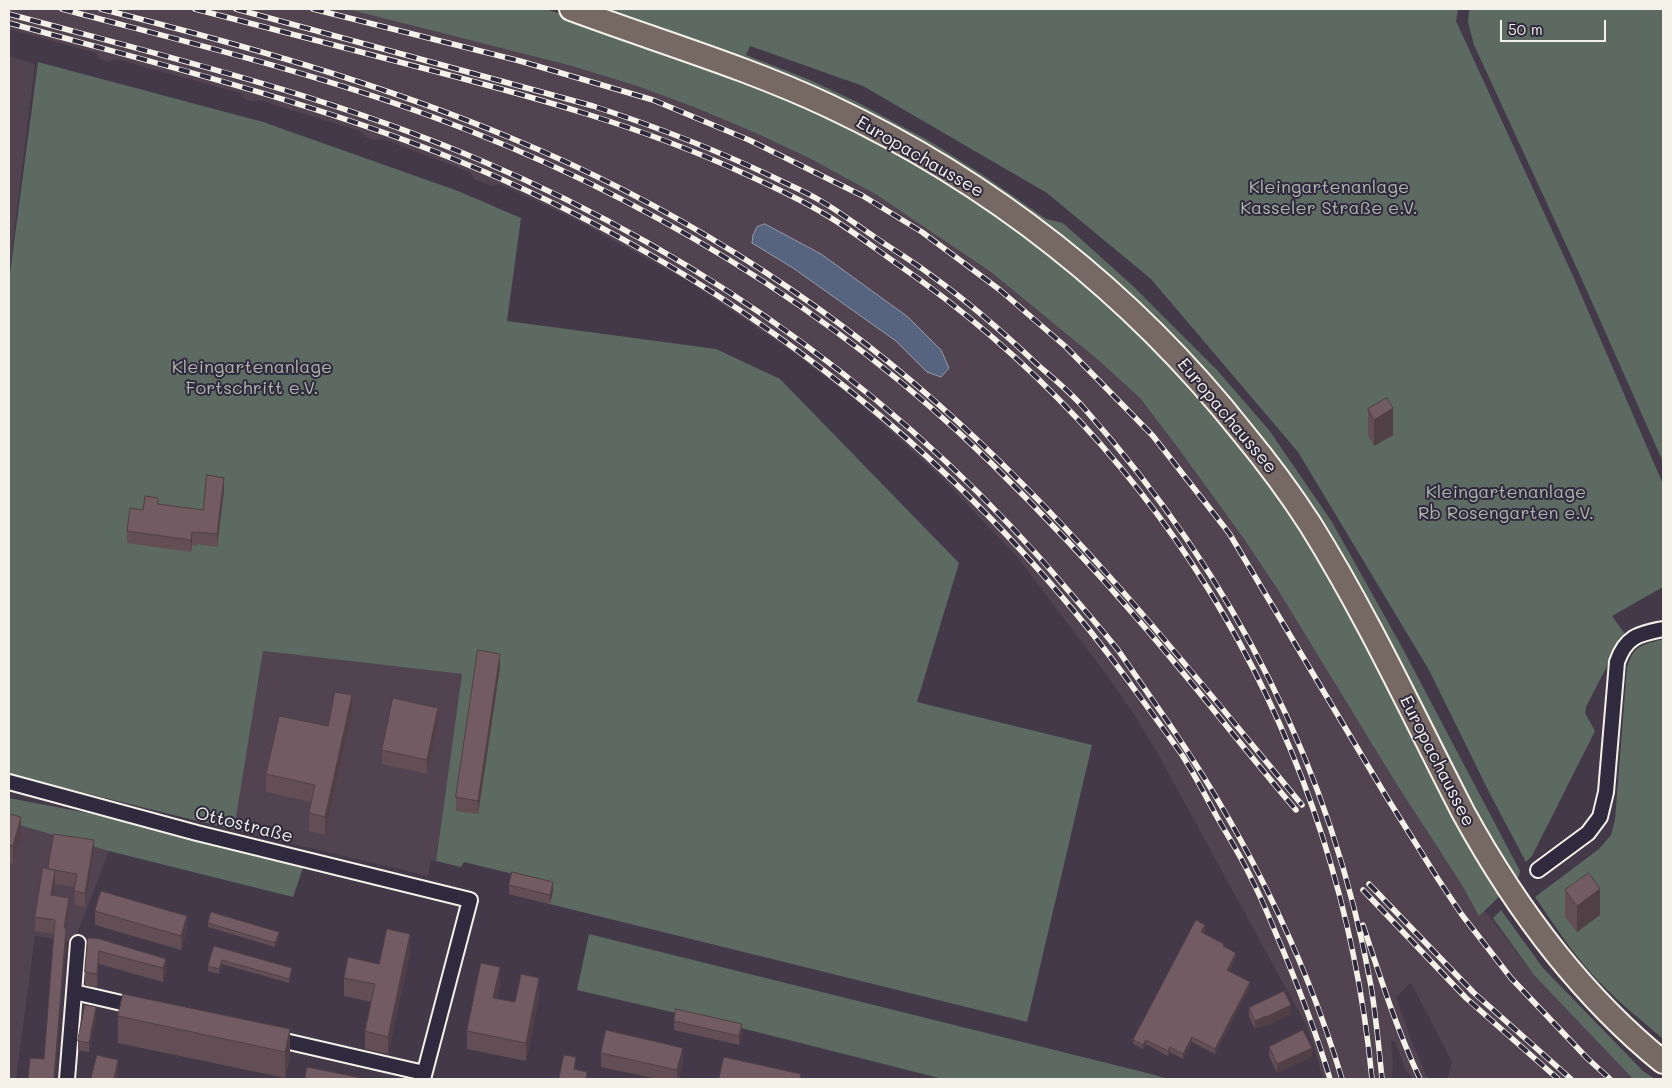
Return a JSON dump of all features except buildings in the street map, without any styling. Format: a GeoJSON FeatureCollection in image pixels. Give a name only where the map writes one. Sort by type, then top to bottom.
{"type":"FeatureCollection","features":[{"type":"Feature","properties":{"kind":"main road","name":"Europachaussee"},"geometry":{"type":"LineString","coordinates":[[571,9],[792,89],[904,144],[981,191],[1049,240],[1142,321],[1205,387],[1229,416],[1262,457],[1308,522],[1362,613],[1472,828],[1515,899],[1552,949],[1588,991],[1616,1020],[1663,1062]]}},
{"type":"Feature","properties":{"kind":"street"},"geometry":{"type":"LineString","coordinates":[[1538,870],[1588,833],[1600,817],[1606,792],[1617,662],[1622,649],[1630,640],[1642,634],[1663,629]]}},
{"type":"Feature","properties":{"kind":"street","name":"Ottostraße"},"geometry":{"type":"LineString","coordinates":[[9,782],[197,833],[470,900],[423,1076]]}},
{"type":"Feature","properties":{"kind":"street"},"geometry":{"type":"LineString","coordinates":[[67,1079],[78,943]]}},
{"type":"Feature","properties":{"kind":"street"},"geometry":{"type":"LineString","coordinates":[[74,992],[148,1009]]}},
{"type":"Feature","properties":{"kind":"street"},"geometry":{"type":"LineString","coordinates":[[262,1036],[423,1076]]}},
{"type":"Feature","properties":{"kind":"shaded area"},"geometry":{"type":"Polygon","coordinates":[[[9,9],[347,9],[572,66],[637,86],[758,134],[809,158],[877,195],[991,272],[1097,359],[1140,398],[1244,539],[1278,590],[1439,850],[1534,975],[1633,1079],[1447,1079],[1452,1062],[1411,983],[1396,997],[1428,1079],[1413,1079],[1405,1069],[1395,1041],[1391,1042],[1392,1079],[1323,1079],[1306,1025],[1158,754],[1109,678],[1018,558],[940,476],[854,399],[794,353],[689,282],[576,220],[500,184],[491,186],[474,179],[469,172],[383,139],[374,140],[366,137],[360,131],[259,100],[253,102],[245,99],[240,93],[116,59],[109,62],[100,59],[96,53],[9,29],[9,9]],[[765,224],[752,243],[793,268],[896,341],[927,372],[908,317],[821,254],[765,224]]]}},
{"type":"Feature","properties":{"kind":"shaded area"},"geometry":{"type":"Polygon","coordinates":[[[9,56],[35,64],[9,272],[9,56]]]}},
{"type":"Feature","properties":{"kind":"shaded area"},"geometry":{"type":"Polygon","coordinates":[[[263,651],[462,674],[436,861],[431,860],[428,876],[234,830],[263,651]]]}},
{"type":"Feature","properties":{"kind":"shaded area"},"geometry":{"type":"Polygon","coordinates":[[[9,821],[109,851],[74,942],[35,936],[16,1079],[9,1079],[9,821]]]}},
{"type":"Feature","properties":{"kind":"green space"},"geometry":{"type":"Polygon","coordinates":[[[347,9],[546,9],[743,78],[908,155],[1045,245],[1200,391],[1302,526],[1501,895],[1479,916],[1462,885],[1396,783],[1278,590],[1244,539],[1140,398],[1097,359],[991,272],[877,195],[809,158],[694,107],[637,86],[572,66],[347,9]]]}},
{"type":"Feature","properties":{"kind":"green space"},"geometry":{"type":"Polygon","coordinates":[[[594,9],[1458,9],[1456,21],[1573,276],[1663,484],[1663,587],[1612,616],[1624,633],[1586,707],[1585,713],[1595,731],[1532,856],[1526,862],[1429,670],[1298,452],[1151,279],[1047,193],[863,86],[750,46],[746,55],[810,80],[855,101],[931,142],[986,177],[1046,219],[1063,223],[1133,286],[1217,370],[1269,430],[1332,522],[1403,649],[1520,871],[1514,883],[1269,452],[986,185],[594,9]]]}},
{"type":"Feature","properties":{"kind":"green space"},"geometry":{"type":"Polygon","coordinates":[[[1469,9],[1663,9],[1663,462],[1579,273],[1474,45],[1468,22],[1469,9]]]}},
{"type":"Feature","properties":{"kind":"green space","name":"Kleingartenanlage Fortschritt e.V."},"geometry":{"type":"Polygon","coordinates":[[[38,62],[263,122],[458,191],[521,218],[507,321],[716,349],[780,379],[959,563],[917,702],[1092,745],[1027,1022],[509,894],[513,874],[464,862],[461,867],[436,861],[462,674],[263,651],[234,830],[9,774],[9,281],[38,62]]]}},
{"type":"Feature","properties":{"kind":"green space"},"geometry":{"type":"Polygon","coordinates":[[[1663,639],[1663,1039],[1600,983],[1569,946],[1535,897],[1599,849],[1611,835],[1615,820],[1627,668],[1632,654],[1639,647],[1663,639]]]}},
{"type":"Feature","properties":{"kind":"green space"},"geometry":{"type":"Polygon","coordinates":[[[9,798],[145,824],[303,868],[293,897],[109,851],[9,822],[9,798]]]}},
{"type":"Feature","properties":{"kind":"green space"},"geometry":{"type":"Polygon","coordinates":[[[1501,910],[1543,968],[1643,1071],[1655,1079],[1633,1079],[1534,975],[1493,918],[1501,910]]]}},
{"type":"Feature","properties":{"kind":"green space"},"geometry":{"type":"Polygon","coordinates":[[[589,934],[1169,1079],[943,1079],[745,1029],[577,990],[589,934]]]}},
{"type":"Feature","properties":{"kind":"water"},"geometry":{"type":"Polygon","coordinates":[[[765,224],[821,254],[908,317],[941,350],[949,368],[941,377],[927,372],[896,341],[793,268],[752,243],[757,227],[765,224]]]}},
{"type":"Feature","properties":{"kind":"railway"},"geometry":{"type":"LineString","coordinates":[[62,9],[295,72],[433,117],[510,147],[585,181],[658,219],[730,260],[799,305],[866,354],[929,406],[990,462],[1123,602],[1296,810]]}},
{"type":"Feature","properties":{"kind":"railway"},"geometry":{"type":"LineString","coordinates":[[101,9],[205,36],[360,82],[511,138],[569,163],[626,191],[736,253],[789,288],[890,363],[988,450],[1036,498],[1128,597],[1302,805]]}},
{"type":"Feature","properties":{"kind":"railway"},"geometry":{"type":"LineString","coordinates":[[195,9],[550,103],[667,141],[792,196],[839,223],[893,261],[992,337],[1080,422],[1158,515],[1224,616],[1279,724],[1323,837],[1354,956],[1372,1079]]}},
{"type":"Feature","properties":{"kind":"railway"},"geometry":{"type":"LineString","coordinates":[[236,9],[593,106],[684,138],[751,167],[821,201],[918,266],[987,319],[1067,391],[1083,407],[1136,471],[1185,537],[1229,605],[1267,676],[1301,750],[1330,826],[1353,905],[1371,986],[1382,1079]]}},
{"type":"Feature","properties":{"kind":"railway"},"geometry":{"type":"LineString","coordinates":[[313,9],[520,61],[653,100],[749,140],[863,196],[922,232],[1000,290],[1066,347],[1153,436],[1229,533],[1386,796],[1462,915],[1511,978],[1587,1058],[1610,1079]]}},
{"type":"Feature","properties":{"kind":"railway"},"geometry":{"type":"LineString","coordinates":[[9,14],[188,62],[307,97],[425,138],[482,161],[566,199],[648,243],[727,291],[803,343],[876,400],[945,461],[1011,526],[1118,650],[1154,702],[1212,791],[1239,836],[1263,883],[1307,979],[1342,1079]]}},
{"type":"Feature","properties":{"kind":"railway"},"geometry":{"type":"LineString","coordinates":[[9,23],[187,71],[305,106],[421,146],[478,169],[575,214],[669,266],[759,324],[845,387],[927,457],[1003,532],[1074,612],[1182,755],[1240,856],[1261,898],[1290,966],[1330,1079]]}},
{"type":"Feature","properties":{"kind":"railway"},"geometry":{"type":"LineString","coordinates":[[1369,884],[1473,992],[1571,1079]]}},
{"type":"Feature","properties":{"kind":"railway"},"geometry":{"type":"LineString","coordinates":[[1363,890],[1466,998],[1558,1079]]}},
{"type":"Feature","properties":{"kind":"railway"},"geometry":{"type":"LineString","coordinates":[[1363,925],[1396,1022],[1420,1079]]}},
{"type":"Feature","properties":{"kind":"park label","name":"Kleingartenanlage Kasseler Straße e.V."},"geometry":{"type":"Point","coordinates":[1329,197]}},
{"type":"Feature","properties":{"kind":"park label","name":"Kleingartenanlage Rb Rosengarten e.V."},"geometry":{"type":"Point","coordinates":[1506,502]}}]}
